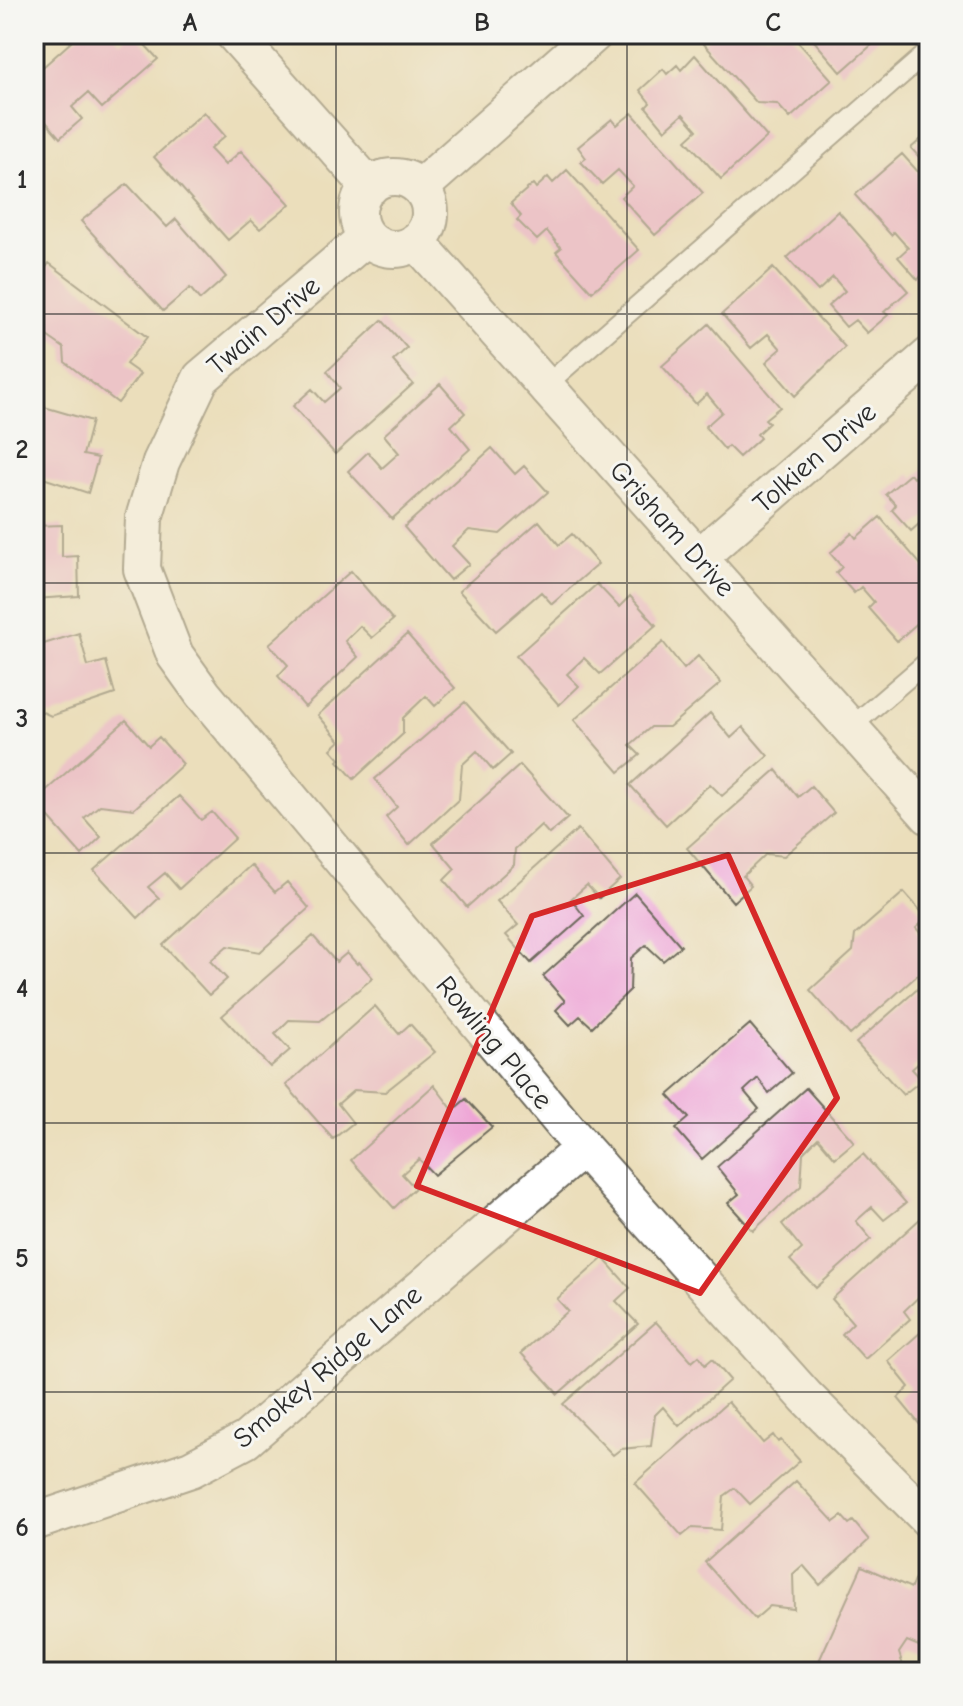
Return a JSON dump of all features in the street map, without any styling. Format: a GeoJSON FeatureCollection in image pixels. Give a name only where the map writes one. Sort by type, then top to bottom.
{"type":"FeatureCollection","features":[{"type":"Feature","properties":{"kind":"street"},"geometry":{"type":"LineString","coordinates":[[234,34],[370,187]]}},
{"type":"Feature","properties":{"kind":"street"},"geometry":{"type":"LineString","coordinates":[[420,188],[594,34]]}},
{"type":"Feature","properties":{"kind":"street"},"geometry":{"type":"LineString","coordinates":[[387,178],[398,178],[420,188],[429,209],[429,221],[416,241],[394,249],[383,248],[367,237],[359,223],[358,211],[360,200],[370,187],[387,178]]}},
{"type":"Feature","properties":{"kind":"street","name":"Twain Drive"},"geometry":{"type":"LineString","coordinates":[[144,518],[161,462],[201,378],[367,237]]}},
{"type":"Feature","properties":{"kind":"street","name":"Grisham Drive"},"geometry":{"type":"LineString","coordinates":[[416,241],[929,816]]}},
{"type":"Feature","properties":{"kind":"street","name":"Tolkien Drive"},"geometry":{"type":"LineString","coordinates":[[698,558],[929,356]]}},
{"type":"Feature","properties":{"kind":"street","name":"Rowling Place"},"geometry":{"type":"LineString","coordinates":[[144,518],[142,569],[175,655],[203,694],[583,1148],[806,1397],[929,1520]]}},
{"type":"Feature","properties":{"kind":"street","name":"Smokey Ridge Lane"},"geometry":{"type":"LineString","coordinates":[[34,1522],[191,1469],[246,1440],[583,1148]]}},
{"type":"Feature","properties":{"kind":"lane"},"geometry":{"type":"LineString","coordinates":[[546,385],[929,51]]}},
{"type":"Feature","properties":{"kind":"lane"},"geometry":{"type":"LineString","coordinates":[[851,727],[929,660]]}},
{"type":"Feature","properties":{"kind":"highlighted area"},"geometry":{"type":"Polygon","coordinates":[[[728,855],[837,1098],[700,1293],[417,1186],[532,916],[728,855]]]}},
{"type":"Feature","properties":{"kind":"building"},"geometry":{"type":"Polygon","coordinates":[[[80,34],[113,34],[121,42],[135,34],[158,59],[102,108],[88,93],[72,107],[82,119],[60,138],[34,108],[34,75],[80,34]]]}},
{"type":"Feature","properties":{"kind":"building"},"geometry":{"type":"Polygon","coordinates":[[[712,34],[791,34],[832,80],[790,118],[777,104],[757,103],[703,43],[712,34]]]}},
{"type":"Feature","properties":{"kind":"building"},"geometry":{"type":"Polygon","coordinates":[[[808,34],[884,34],[841,72],[808,34]]]}},
{"type":"Feature","properties":{"kind":"building"},"geometry":{"type":"Polygon","coordinates":[[[695,55],[767,137],[721,179],[686,140],[697,130],[683,114],[665,130],[646,107],[650,103],[640,90],[663,69],[667,74],[677,65],[681,70],[695,55]]]}},
{"type":"Feature","properties":{"kind":"building"},"geometry":{"type":"Polygon","coordinates":[[[204,112],[225,136],[210,149],[225,165],[241,151],[290,204],[260,229],[251,220],[228,240],[154,157],[204,112]]]}},
{"type":"Feature","properties":{"kind":"building"},"geometry":{"type":"Polygon","coordinates":[[[632,113],[703,193],[655,235],[621,197],[633,186],[618,170],[602,184],[581,162],[586,158],[578,147],[612,119],[617,125],[632,113]]]}},
{"type":"Feature","properties":{"kind":"building"},"geometry":{"type":"Polygon","coordinates":[[[929,132],[929,168],[911,148],[929,132]]]}},
{"type":"Feature","properties":{"kind":"building"},"geometry":{"type":"Polygon","coordinates":[[[902,154],[929,184],[929,285],[921,276],[918,280],[898,257],[908,248],[894,232],[891,235],[855,195],[902,154]]]}},
{"type":"Feature","properties":{"kind":"building"},"geometry":{"type":"Polygon","coordinates":[[[567,170],[639,250],[592,292],[556,252],[561,248],[547,231],[537,240],[517,220],[521,216],[511,203],[533,184],[536,188],[548,177],[553,183],[567,170]]]}},
{"type":"Feature","properties":{"kind":"building"},"geometry":{"type":"Polygon","coordinates":[[[127,184],[167,227],[176,219],[226,277],[200,300],[190,288],[163,311],[81,221],[127,184]]]}},
{"type":"Feature","properties":{"kind":"building"},"geometry":{"type":"Polygon","coordinates":[[[838,211],[908,291],[884,312],[888,315],[867,333],[855,320],[846,327],[828,306],[845,291],[833,277],[818,291],[787,258],[838,211]]]}},
{"type":"Feature","properties":{"kind":"building"},"geometry":{"type":"Polygon","coordinates":[[[49,263],[147,337],[126,364],[140,374],[118,403],[65,362],[64,348],[34,327],[34,285],[49,263]]]}},
{"type":"Feature","properties":{"kind":"building"},"geometry":{"type":"Polygon","coordinates":[[[773,268],[845,347],[795,396],[766,362],[781,349],[768,334],[751,348],[722,314],[773,268]]]}},
{"type":"Feature","properties":{"kind":"building"},"geometry":{"type":"Polygon","coordinates":[[[382,320],[407,348],[393,361],[413,384],[335,454],[293,406],[312,389],[324,402],[340,388],[327,371],[382,320]]]}},
{"type":"Feature","properties":{"kind":"building"},"geometry":{"type":"Polygon","coordinates":[[[709,324],[780,407],[765,419],[769,423],[757,434],[760,438],[739,457],[728,446],[725,450],[705,427],[722,412],[707,394],[696,404],[662,366],[709,324]]]}},
{"type":"Feature","properties":{"kind":"building"},"geometry":{"type":"Polygon","coordinates":[[[440,384],[465,413],[451,426],[470,449],[392,519],[348,471],[368,452],[382,468],[399,453],[384,435],[440,384]]]}},
{"type":"Feature","properties":{"kind":"building"},"geometry":{"type":"Polygon","coordinates":[[[34,404],[92,421],[83,455],[98,458],[88,493],[34,475],[34,404]]]}},
{"type":"Feature","properties":{"kind":"building"},"geometry":{"type":"Polygon","coordinates":[[[492,448],[515,474],[524,466],[548,492],[500,534],[469,530],[452,546],[469,564],[450,580],[404,527],[492,448]]]}},
{"type":"Feature","properties":{"kind":"building"},"geometry":{"type":"Polygon","coordinates":[[[924,468],[929,469],[929,515],[911,531],[892,510],[896,505],[886,494],[910,474],[913,478],[924,468]]]}},
{"type":"Feature","properties":{"kind":"building"},"geometry":{"type":"Polygon","coordinates":[[[880,517],[929,574],[929,613],[897,641],[868,608],[874,602],[861,587],[854,593],[836,573],[842,567],[830,553],[852,533],[856,538],[880,517]]]}},
{"type":"Feature","properties":{"kind":"building"},"geometry":{"type":"Polygon","coordinates":[[[539,521],[559,545],[572,534],[598,564],[552,604],[541,592],[496,631],[459,591],[539,521]]]}},
{"type":"Feature","properties":{"kind":"building"},"geometry":{"type":"Polygon","coordinates":[[[62,525],[62,557],[78,556],[79,596],[34,599],[34,526],[62,525]]]}},
{"type":"Feature","properties":{"kind":"building"},"geometry":{"type":"Polygon","coordinates":[[[351,571],[393,620],[372,638],[360,626],[345,641],[358,657],[305,707],[278,676],[288,665],[269,644],[351,571]]]}},
{"type":"Feature","properties":{"kind":"building"},"geometry":{"type":"Polygon","coordinates":[[[597,584],[619,607],[630,596],[656,625],[600,674],[584,658],[567,674],[579,686],[559,705],[516,656],[597,584]]]}},
{"type":"Feature","properties":{"kind":"building"},"geometry":{"type":"Polygon","coordinates":[[[79,633],[88,666],[106,661],[115,694],[51,716],[34,708],[34,647],[79,633]]]}},
{"type":"Feature","properties":{"kind":"building"},"geometry":{"type":"Polygon","coordinates":[[[407,634],[455,688],[435,706],[426,696],[403,718],[403,734],[354,779],[331,749],[340,741],[318,715],[407,634]]]}},
{"type":"Feature","properties":{"kind":"building"},"geometry":{"type":"Polygon","coordinates":[[[663,642],[684,669],[698,656],[721,683],[669,727],[651,727],[630,745],[640,755],[619,772],[574,720],[663,642]]]}},
{"type":"Feature","properties":{"kind":"building"},"geometry":{"type":"Polygon","coordinates":[[[465,702],[511,754],[493,770],[477,751],[462,765],[459,799],[409,845],[386,817],[397,807],[375,779],[465,702]]]}},
{"type":"Feature","properties":{"kind":"building"},"geometry":{"type":"Polygon","coordinates":[[[710,713],[731,738],[743,727],[768,756],[722,796],[710,784],[666,825],[630,785],[710,713]]]}},
{"type":"Feature","properties":{"kind":"building"},"geometry":{"type":"Polygon","coordinates":[[[126,720],[149,746],[159,737],[183,764],[134,809],[100,805],[84,818],[101,837],[82,855],[34,801],[126,720]]]}},
{"type":"Feature","properties":{"kind":"building"},"geometry":{"type":"Polygon","coordinates":[[[520,765],[568,818],[549,834],[541,825],[515,849],[514,865],[467,907],[444,880],[455,869],[433,843],[520,765]]]}},
{"type":"Feature","properties":{"kind":"building"},"geometry":{"type":"Polygon","coordinates":[[[776,770],[798,797],[811,786],[834,813],[784,856],[766,854],[743,876],[751,886],[733,902],[687,848],[776,770]]]}},
{"type":"Feature","properties":{"kind":"building"},"geometry":{"type":"Polygon","coordinates":[[[179,796],[201,820],[212,812],[235,838],[179,889],[165,873],[148,887],[159,898],[138,918],[94,870],[179,796]]]}},
{"type":"Feature","properties":{"kind":"building"},"geometry":{"type":"Polygon","coordinates":[[[578,829],[620,879],[599,898],[587,885],[571,899],[584,916],[531,963],[506,935],[518,925],[497,901],[578,829]]]}},
{"type":"Feature","properties":{"kind":"building"},"geometry":{"type":"Polygon","coordinates":[[[251,865],[275,892],[287,882],[309,908],[260,952],[227,946],[210,961],[227,979],[209,995],[163,945],[251,865]]]}},
{"type":"Feature","properties":{"kind":"building"},"geometry":{"type":"Polygon","coordinates":[[[904,892],[927,918],[916,928],[929,943],[929,965],[850,1035],[810,990],[853,951],[855,935],[904,892]]]}},
{"type":"Feature","properties":{"kind":"building"},"geometry":{"type":"Polygon","coordinates":[[[635,893],[681,946],[663,961],[646,945],[631,958],[630,990],[592,1027],[580,1016],[570,1025],[556,1010],[565,1001],[543,976],[635,893]]]}},
{"type":"Feature","properties":{"kind":"building"},"geometry":{"type":"Polygon","coordinates":[[[313,936],[336,962],[347,953],[373,978],[320,1021],[289,1020],[275,1034],[290,1050],[270,1067],[222,1016],[313,936]]]}},
{"type":"Feature","properties":{"kind":"building"},"geometry":{"type":"Polygon","coordinates":[[[929,979],[929,1054],[912,1069],[922,1080],[903,1095],[856,1043],[929,979]]]}},
{"type":"Feature","properties":{"kind":"building"},"geometry":{"type":"Polygon","coordinates":[[[375,1006],[399,1034],[410,1024],[435,1052],[385,1092],[354,1090],[338,1104],[353,1123],[333,1139],[286,1085],[375,1006]]]}},
{"type":"Feature","properties":{"kind":"building"},"geometry":{"type":"Polygon","coordinates":[[[750,1024],[792,1073],[769,1093],[758,1078],[744,1091],[759,1109],[702,1159],[676,1129],[689,1118],[668,1095],[750,1024]]]}},
{"type":"Feature","properties":{"kind":"building"},"geometry":{"type":"Polygon","coordinates":[[[434,1085],[453,1110],[466,1099],[492,1127],[434,1175],[419,1159],[402,1174],[415,1188],[394,1208],[351,1160],[434,1085]]]}},
{"type":"Feature","properties":{"kind":"building"},"geometry":{"type":"Polygon","coordinates":[[[806,1088],[854,1142],[835,1158],[818,1138],[803,1153],[801,1186],[753,1231],[728,1203],[739,1194],[717,1167],[806,1088]]]}},
{"type":"Feature","properties":{"kind":"building"},"geometry":{"type":"Polygon","coordinates":[[[929,1094],[929,1114],[919,1102],[929,1094]]]}},
{"type":"Feature","properties":{"kind":"building"},"geometry":{"type":"Polygon","coordinates":[[[863,1154],[906,1203],[884,1220],[872,1207],[856,1221],[871,1239],[816,1288],[790,1260],[802,1249],[782,1224],[863,1154]]]}},
{"type":"Feature","properties":{"kind":"building"},"geometry":{"type":"Polygon","coordinates":[[[921,1218],[929,1228],[929,1287],[904,1311],[910,1319],[865,1359],[842,1334],[853,1323],[832,1299],[921,1218]]]}},
{"type":"Feature","properties":{"kind":"building"},"geometry":{"type":"Polygon","coordinates":[[[603,1258],[630,1288],[616,1301],[638,1324],[558,1394],[521,1353],[568,1311],[557,1299],[603,1258]]]}},
{"type":"Feature","properties":{"kind":"building"},"geometry":{"type":"Polygon","coordinates":[[[656,1322],[692,1362],[699,1356],[705,1365],[712,1359],[730,1380],[679,1426],[663,1407],[655,1415],[651,1446],[621,1449],[613,1455],[563,1404],[656,1322]]]}},
{"type":"Feature","properties":{"kind":"building"},"geometry":{"type":"Polygon","coordinates":[[[929,1325],[929,1419],[921,1426],[898,1398],[909,1387],[888,1361],[929,1325]]]}},
{"type":"Feature","properties":{"kind":"building"},"geometry":{"type":"Polygon","coordinates":[[[728,1402],[763,1443],[773,1435],[800,1461],[750,1504],[735,1488],[724,1496],[721,1530],[692,1528],[682,1536],[635,1483],[728,1402]]]}},
{"type":"Feature","properties":{"kind":"building"},"geometry":{"type":"Polygon","coordinates":[[[796,1481],[834,1522],[842,1516],[849,1524],[853,1521],[869,1540],[820,1585],[803,1565],[793,1574],[794,1609],[770,1606],[755,1619],[705,1562],[796,1481]]]}},
{"type":"Feature","properties":{"kind":"building"},"geometry":{"type":"Polygon","coordinates":[[[862,1566],[911,1588],[915,1578],[925,1582],[929,1575],[929,1642],[926,1649],[907,1641],[899,1653],[905,1672],[814,1672],[862,1566]]]}}]}
